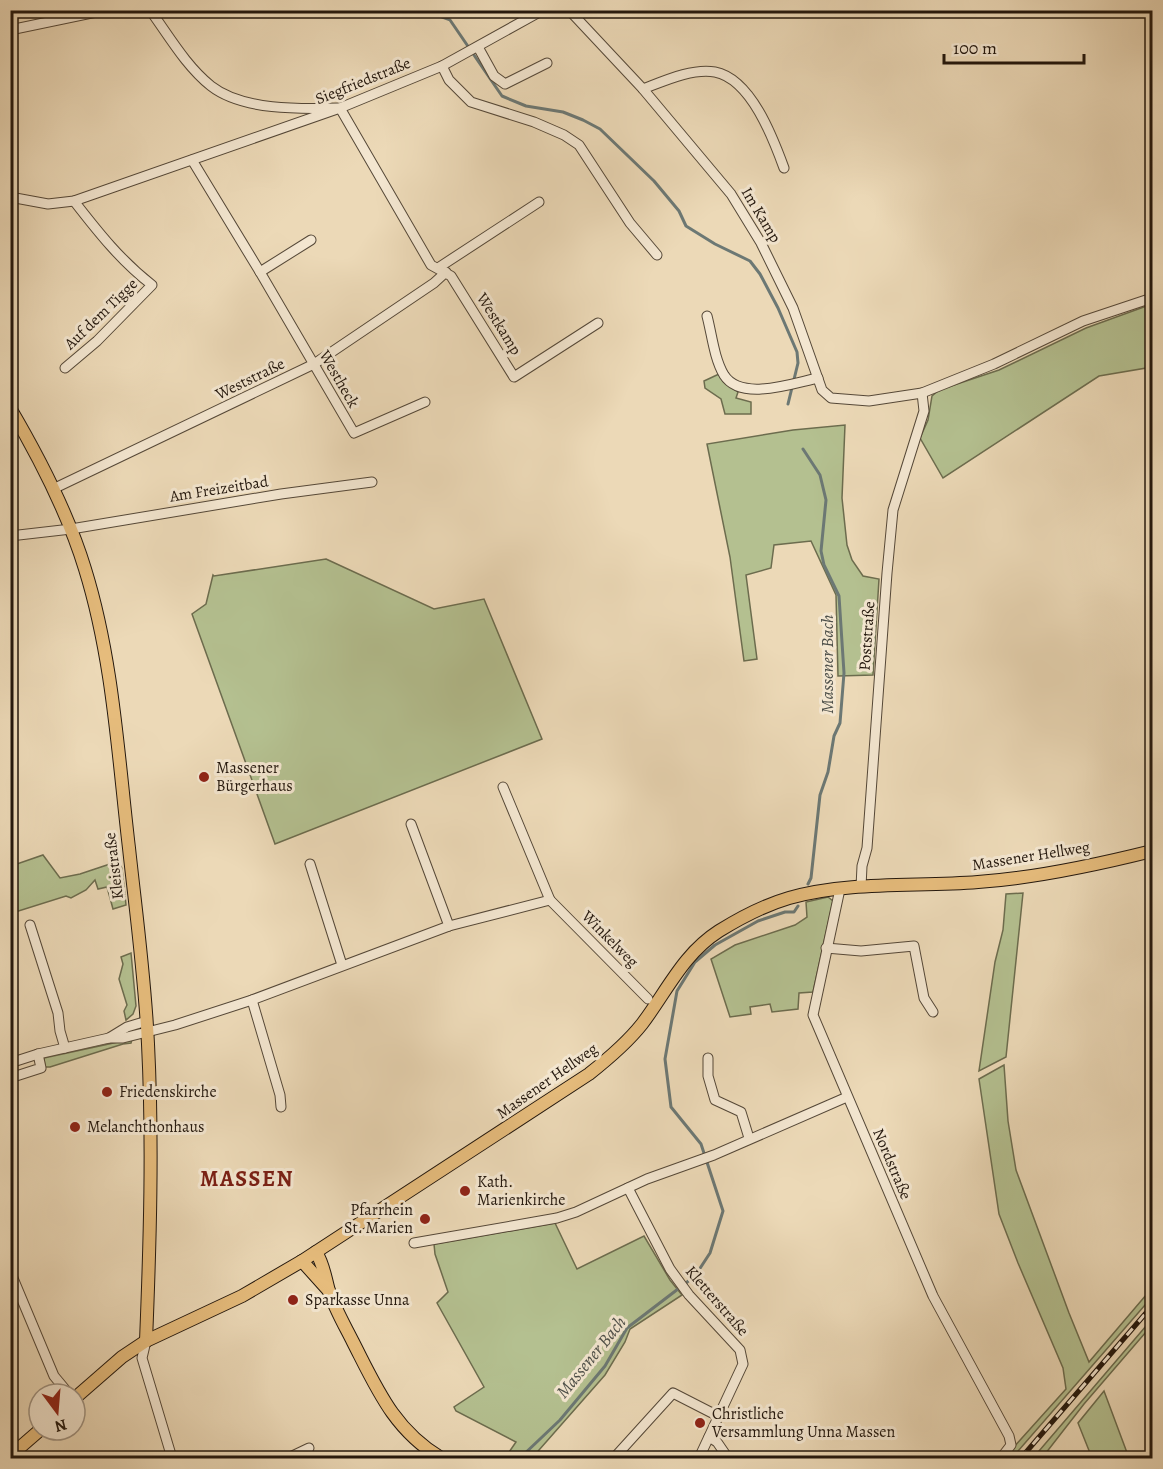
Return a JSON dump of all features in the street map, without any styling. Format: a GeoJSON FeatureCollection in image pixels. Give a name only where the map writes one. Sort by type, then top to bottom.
{"type":"FeatureCollection","features":[{"type":"Feature","properties":{"kind":"main road","name":"Kleistraße"},"geometry":{"type":"LineString","coordinates":[[10,408],[71,528],[86,571],[110,686],[147,1027],[151,1180],[146,1341]]}},
{"type":"Feature","properties":{"kind":"main road","name":"Massener Hellweg"},"geometry":{"type":"LineString","coordinates":[[87,1388],[127,1353],[146,1341],[242,1296],[302,1261],[570,1088],[604,1063],[641,1025],[693,951],[719,931],[779,901],[790,898],[861,887],[1013,879],[1152,850]]}},
{"type":"Feature","properties":{"kind":"main road"},"geometry":{"type":"LineString","coordinates":[[316,1252],[323,1264],[329,1291],[390,1411],[417,1442],[441,1458]]}},
{"type":"Feature","properties":{"kind":"main road"},"geometry":{"type":"LineString","coordinates":[[302,1261],[329,1291]]}},
{"type":"Feature","properties":{"kind":"main road"},"geometry":{"type":"LineString","coordinates":[[10,1456],[27,1441]]}},
{"type":"Feature","properties":{"kind":"street"},"geometry":{"type":"LineString","coordinates":[[10,30],[106,10]]}},
{"type":"Feature","properties":{"kind":"street"},"geometry":{"type":"LineString","coordinates":[[150,10],[185,59],[219,92],[276,108],[340,108]]}},
{"type":"Feature","properties":{"kind":"street","name":"Siegfriedstraße"},"geometry":{"type":"LineString","coordinates":[[10,197],[48,204],[74,201],[192,160],[340,108],[442,66],[543,10]]}},
{"type":"Feature","properties":{"kind":"street","name":"Im Kamp"},"geometry":{"type":"LineString","coordinates":[[569,10],[643,89],[731,194],[789,299],[822,390],[831,398],[869,401],[922,393]]}},
{"type":"Feature","properties":{"kind":"street"},"geometry":{"type":"LineString","coordinates":[[476,47],[494,76],[504,84],[547,63]]}},
{"type":"Feature","properties":{"kind":"street"},"geometry":{"type":"LineString","coordinates":[[442,66],[449,80],[471,102],[534,122],[564,135],[579,145],[630,224],[657,255]]}},
{"type":"Feature","properties":{"kind":"street"},"geometry":{"type":"LineString","coordinates":[[643,89],[689,74],[715,72],[725,75],[741,88],[752,103],[766,126],[783,168]]}},
{"type":"Feature","properties":{"kind":"street","name":"Westkamp"},"geometry":{"type":"LineString","coordinates":[[340,108],[431,266],[451,276],[514,377],[598,323]]}},
{"type":"Feature","properties":{"kind":"street","name":"Westheck"},"geometry":{"type":"LineString","coordinates":[[192,160],[261,272],[354,433],[425,402]]}},
{"type":"Feature","properties":{"kind":"street","name":"Auf dem Tigge"},"geometry":{"type":"LineString","coordinates":[[65,368],[97,341],[152,285],[123,260],[74,201]]}},
{"type":"Feature","properties":{"kind":"street"},"geometry":{"type":"LineString","coordinates":[[442,270],[539,202]]}},
{"type":"Feature","properties":{"kind":"street"},"geometry":{"type":"LineString","coordinates":[[261,272],[311,240]]}},
{"type":"Feature","properties":{"kind":"street","name":"Weststraße"},"geometry":{"type":"LineString","coordinates":[[53,489],[314,364],[434,283],[442,270]]}},
{"type":"Feature","properties":{"kind":"street"},"geometry":{"type":"LineString","coordinates":[[922,393],[994,364],[1083,321],[1152,298]]}},
{"type":"Feature","properties":{"kind":"street"},"geometry":{"type":"LineString","coordinates":[[707,316],[722,369],[731,383],[749,390],[818,378]]}},
{"type":"Feature","properties":{"kind":"street","name":"Poststraße"},"geometry":{"type":"LineString","coordinates":[[861,887],[862,866],[867,848],[893,510],[924,411],[922,393]]}},
{"type":"Feature","properties":{"kind":"street","name":"Am Freizeitbad"},"geometry":{"type":"LineString","coordinates":[[10,536],[372,482]]}},
{"type":"Feature","properties":{"kind":"street","name":"Winkelweg"},"geometry":{"type":"LineString","coordinates":[[503,787],[550,900],[648,999]]}},
{"type":"Feature","properties":{"kind":"street"},"geometry":{"type":"LineString","coordinates":[[411,824],[449,926]]}},
{"type":"Feature","properties":{"kind":"street"},"geometry":{"type":"LineString","coordinates":[[309,864],[342,965]]}},
{"type":"Feature","properties":{"kind":"street","name":"Nordstraße"},"geometry":{"type":"LineString","coordinates":[[840,889],[813,1015],[933,1296],[1010,1436],[1011,1445],[1001,1458]]}},
{"type":"Feature","properties":{"kind":"street"},"geometry":{"type":"LineString","coordinates":[[10,1063],[38,1054],[109,1038],[123,1038],[147,1027],[252,1000],[449,926],[550,900]]}},
{"type":"Feature","properties":{"kind":"street"},"geometry":{"type":"LineString","coordinates":[[30,925],[58,1013],[65,1048]]}},
{"type":"Feature","properties":{"kind":"street"},"geometry":{"type":"LineString","coordinates":[[826,948],[861,951],[914,946],[924,998],[933,1012]]}},
{"type":"Feature","properties":{"kind":"street"},"geometry":{"type":"LineString","coordinates":[[252,1000],[280,1095],[281,1107]]}},
{"type":"Feature","properties":{"kind":"street"},"geometry":{"type":"LineString","coordinates":[[10,1078],[41,1068],[38,1054]]}},
{"type":"Feature","properties":{"kind":"street"},"geometry":{"type":"LineString","coordinates":[[708,1058],[708,1076],[715,1100],[741,1112],[749,1138]]}},
{"type":"Feature","properties":{"kind":"street"},"geometry":{"type":"LineString","coordinates":[[414,1243],[557,1218],[576,1212],[847,1097]]}},
{"type":"Feature","properties":{"kind":"street","name":"Kletterstraße"},"geometry":{"type":"LineString","coordinates":[[628,1188],[670,1269],[689,1294],[740,1350],[743,1357],[743,1364],[699,1458]]}},
{"type":"Feature","properties":{"kind":"street"},"geometry":{"type":"LineString","coordinates":[[10,1271],[54,1376],[59,1382]]}},
{"type":"Feature","properties":{"kind":"street"},"geometry":{"type":"LineString","coordinates":[[10,1297],[20,1293]]}},
{"type":"Feature","properties":{"kind":"street"},"geometry":{"type":"LineString","coordinates":[[146,1341],[142,1358],[172,1458]]}},
{"type":"Feature","properties":{"kind":"street"},"geometry":{"type":"LineString","coordinates":[[614,1458],[673,1393],[718,1416]]}},
{"type":"Feature","properties":{"kind":"street"},"geometry":{"type":"LineString","coordinates":[[709,1437],[717,1442],[728,1458]]}},
{"type":"Feature","properties":{"kind":"street"},"geometry":{"type":"LineString","coordinates":[[288,1458],[309,1448]]}},
{"type":"Feature","properties":{"kind":"green space"},"geometry":{"type":"Polygon","coordinates":[[[1152,304],[1152,367],[1099,376],[943,478],[920,438],[928,420],[932,396],[939,390],[999,370],[1086,328],[1152,304]]]}},
{"type":"Feature","properties":{"kind":"green space"},"geometry":{"type":"Polygon","coordinates":[[[719,374],[725,383],[738,392],[736,398],[751,402],[751,414],[725,414],[721,399],[705,388],[704,381],[719,374]]]}},
{"type":"Feature","properties":{"kind":"green space"},"geometry":{"type":"Polygon","coordinates":[[[845,425],[842,498],[847,545],[852,560],[863,576],[879,579],[873,675],[838,676],[836,595],[811,541],[774,545],[771,568],[746,575],[757,659],[744,661],[730,557],[707,444],[793,430],[845,425]]]}},
{"type":"Feature","properties":{"kind":"green space"},"geometry":{"type":"Polygon","coordinates":[[[326,559],[434,609],[484,599],[542,739],[275,844],[192,614],[206,604],[213,575],[326,559]]]}},
{"type":"Feature","properties":{"kind":"green space"},"geometry":{"type":"Polygon","coordinates":[[[43,855],[60,878],[119,861],[126,905],[113,909],[107,887],[98,889],[95,880],[86,890],[71,898],[66,896],[12,913],[15,925],[11,927],[11,866],[43,855]]]}},
{"type":"Feature","properties":{"kind":"green space"},"geometry":{"type":"Polygon","coordinates":[[[1023,893],[1006,1057],[979,1071],[995,962],[1003,930],[1006,894],[1023,893]]]}},
{"type":"Feature","properties":{"kind":"green space"},"geometry":{"type":"Polygon","coordinates":[[[828,897],[833,901],[813,992],[799,993],[798,1009],[772,1012],[770,1004],[750,1007],[751,1014],[730,1017],[711,959],[735,945],[795,925],[807,917],[806,902],[828,897]]]}},
{"type":"Feature","properties":{"kind":"green space"},"geometry":{"type":"Polygon","coordinates":[[[131,953],[136,1006],[133,1014],[126,1020],[124,1011],[127,1005],[119,979],[123,964],[121,957],[131,953]]]}},
{"type":"Feature","properties":{"kind":"green space"},"geometry":{"type":"Polygon","coordinates":[[[132,1039],[131,1043],[45,1067],[44,1058],[132,1039]]]}},
{"type":"Feature","properties":{"kind":"green space"},"geometry":{"type":"Polygon","coordinates":[[[1004,1065],[1008,1121],[1016,1170],[1089,1362],[1152,1288],[1152,1297],[1012,1458],[1004,1458],[1066,1389],[1063,1368],[999,1214],[979,1079],[1004,1065]]]}},
{"type":"Feature","properties":{"kind":"green space"},"geometry":{"type":"Polygon","coordinates":[[[555,1223],[577,1269],[644,1236],[670,1280],[682,1295],[630,1329],[625,1342],[605,1375],[532,1458],[505,1458],[516,1442],[456,1411],[454,1407],[484,1387],[437,1303],[448,1292],[435,1254],[434,1244],[555,1223]]]}},
{"type":"Feature","properties":{"kind":"green space"},"geometry":{"type":"Polygon","coordinates":[[[1152,1319],[1152,1325],[1084,1404],[1042,1458],[1033,1458],[1152,1319]]]}},
{"type":"Feature","properties":{"kind":"green space"},"geometry":{"type":"Polygon","coordinates":[[[1104,1391],[1129,1458],[1092,1458],[1078,1423],[1104,1391]]]}},
{"type":"Feature","properties":{"kind":"waterway","name":"Massener Bach"},"geometry":{"type":"LineString","coordinates":[[352,10],[415,11],[450,20],[502,96],[526,106],[563,112],[600,129],[654,181],[679,211],[686,226],[715,244],[750,261],[760,274],[778,308],[797,352],[798,363],[788,404]]}},
{"type":"Feature","properties":{"kind":"waterway","name":"Massener Bach"},"geometry":{"type":"LineString","coordinates":[[803,449],[820,475],[826,500],[821,551],[824,565],[839,596],[844,673],[840,723],[834,736],[828,772],[820,795],[811,878],[808,884]]}},
{"type":"Feature","properties":{"kind":"waterway","name":"Massener Bach"},"geometry":{"type":"LineString","coordinates":[[520,1458],[560,1420],[605,1366],[627,1328],[695,1276],[710,1253],[723,1211],[701,1144],[671,1107],[665,1059],[677,991],[695,962],[715,945],[758,921],[785,912],[794,912],[798,906]]}},
{"type":"Feature","properties":{"kind":"railway"},"geometry":{"type":"LineString","coordinates":[[1021,1458],[1152,1306]]}},
{"type":"Feature","properties":{"kind":"place","name":"Massener Bürgerhaus"},"geometry":{"type":"Point","coordinates":[204,777]}},
{"type":"Feature","properties":{"kind":"place","name":"Friedenskirche"},"geometry":{"type":"Point","coordinates":[107,1092]}},
{"type":"Feature","properties":{"kind":"place","name":"Melanchthonhaus"},"geometry":{"type":"Point","coordinates":[75,1127]}},
{"type":"Feature","properties":{"kind":"place","name":"Kath. Marienkirche"},"geometry":{"type":"Point","coordinates":[465,1191]}},
{"type":"Feature","properties":{"kind":"place","name":"Pfarrhein St. Marien"},"geometry":{"type":"Point","coordinates":[425,1219]}},
{"type":"Feature","properties":{"kind":"place","name":"Sparkasse Unna"},"geometry":{"type":"Point","coordinates":[293,1300]}},
{"type":"Feature","properties":{"kind":"place","name":"Christliche Versammlung Unna Massen"},"geometry":{"type":"Point","coordinates":[700,1423]}},
{"type":"Feature","properties":{"kind":"district","name":"MASSEN"},"geometry":{"type":"Point","coordinates":[247,1179]}}]}
